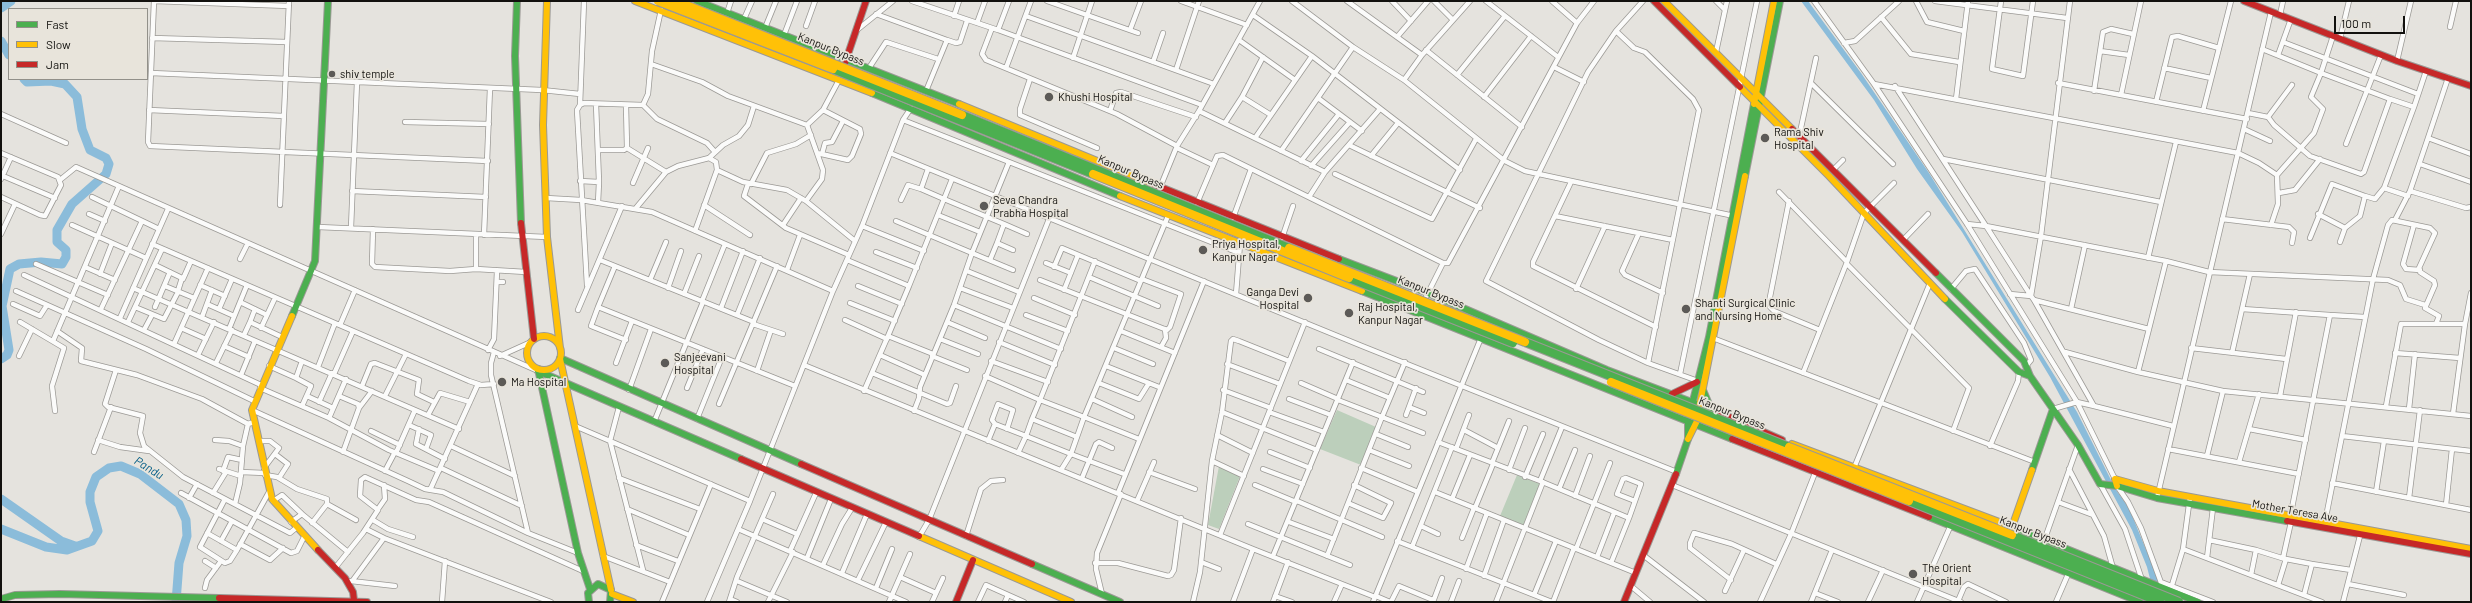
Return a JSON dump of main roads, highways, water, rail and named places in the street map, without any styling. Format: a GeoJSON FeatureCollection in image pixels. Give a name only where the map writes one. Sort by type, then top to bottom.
{"type":"FeatureCollection","features":[{"type":"Feature","properties":{"kind":"main road"},"geometry":{"type":"LineString","coordinates":[[328,1],[328,26],[322,81],[317,247],[312,271],[254,401],[252,423],[259,442],[269,492],[273,501],[293,525],[335,568],[350,581],[350,601]]}},
{"type":"Feature","properties":{"kind":"main road"},"geometry":{"type":"LineString","coordinates":[[517,1],[516,89],[522,236],[533,341],[527,354],[529,360],[538,370],[816,493],[1071,602]]}},
{"type":"Feature","properties":{"kind":"main road"},"geometry":{"type":"LineString","coordinates":[[547,1],[542,90],[547,238],[560,358],[576,426],[603,556],[610,578],[611,595]]}},
{"type":"Feature","properties":{"kind":"main road"},"geometry":{"type":"LineString","coordinates":[[635,1],[911,108],[1168,216],[1688,420],[1815,473],[2069,572],[2140,602]]}},
{"type":"Feature","properties":{"kind":"main road","name":"Kanpur Bypass"},"geometry":{"type":"LineString","coordinates":[[658,1],[865,81],[1300,259],[2160,602]]}},
{"type":"Feature","properties":{"kind":"main road","name":"Kanpur Bypass"},"geometry":{"type":"LineString","coordinates":[[676,1],[796,46],[1313,258],[2178,602]]}},
{"type":"Feature","properties":{"kind":"main road"},"geometry":{"type":"LineString","coordinates":[[697,1],[709,3],[727,13],[926,91],[1282,238],[1428,293],[1607,370],[1696,403],[1782,440],[2012,527],[2145,581],[2161,585],[2198,602]]}},
{"type":"Feature","properties":{"kind":"main road"},"geometry":{"type":"LineString","coordinates":[[839,80],[866,1]]}},
{"type":"Feature","properties":{"kind":"main road"},"geometry":{"type":"LineString","coordinates":[[1654,1],[1739,87],[1758,100],[1833,170],[1930,283],[2019,372],[2030,376]]}},
{"type":"Feature","properties":{"kind":"main road"},"geometry":{"type":"LineString","coordinates":[[1664,1],[1716,52],[1741,78],[1758,100],[1866,210],[1903,240],[2024,361],[2030,376],[2057,408],[2102,485],[2115,484],[2291,520],[2325,522],[2361,531],[2471,549]]}},
{"type":"Feature","properties":{"kind":"main road"},"geometry":{"type":"LineString","coordinates":[[1758,100],[1774,1]]}},
{"type":"Feature","properties":{"kind":"main road"},"geometry":{"type":"LineString","coordinates":[[1624,602],[1672,485],[1688,439],[1696,424],[1696,403],[1699,384],[1712,337],[1758,100],[1780,1]]}},
{"type":"Feature","properties":{"kind":"main road"},"geometry":{"type":"LineString","coordinates":[[2244,1],[2380,55],[2471,86]]}},
{"type":"Feature","properties":{"kind":"main road"},"geometry":{"type":"LineString","coordinates":[[533,341],[549,336],[556,341],[560,348]]}},
{"type":"Feature","properties":{"kind":"main road"},"geometry":{"type":"LineString","coordinates":[[538,370],[551,368],[560,358]]}},
{"type":"Feature","properties":{"kind":"main road"},"geometry":{"type":"LineString","coordinates":[[560,358],[770,452],[1120,602]]}},
{"type":"Feature","properties":{"kind":"main road"},"geometry":{"type":"LineString","coordinates":[[538,370],[578,553],[590,589],[588,597],[589,602]]}},
{"type":"Feature","properties":{"kind":"main road"},"geometry":{"type":"LineString","coordinates":[[1672,394],[1699,384]]}},
{"type":"Feature","properties":{"kind":"main road"},"geometry":{"type":"LineString","coordinates":[[1699,384],[1712,410]]}},
{"type":"Feature","properties":{"kind":"main road"},"geometry":{"type":"LineString","coordinates":[[1688,439],[1688,420],[1696,403]]}},
{"type":"Feature","properties":{"kind":"main road"},"geometry":{"type":"LineString","coordinates":[[2012,527],[2035,462],[2057,408]]}},
{"type":"Feature","properties":{"kind":"main road","name":"Mother Teresa Ave"},"geometry":{"type":"LineString","coordinates":[[2190,500],[2213,508],[2361,531],[2471,554]]}},
{"type":"Feature","properties":{"kind":"main road"},"geometry":{"type":"LineString","coordinates":[[956,602],[973,560]]}},
{"type":"Feature","properties":{"kind":"main road"},"geometry":{"type":"LineString","coordinates":[[590,589],[598,584],[603,584],[611,595],[633,602]]}},
{"type":"Feature","properties":{"kind":"main road"},"geometry":{"type":"LineString","coordinates":[[1,599],[14,595],[151,596],[367,602]]}},
{"type":"Feature","properties":{"kind":"water"},"geometry":{"type":"Polygon","coordinates":[[[1801,1],[1808,1],[1861,73],[1929,173],[2077,412],[2116,490],[2129,508],[2158,579],[2163,602],[2156,602],[2147,567],[2132,530],[2050,377],[1962,232],[1917,169],[1874,100],[1801,1]]]}},
{"type":"Feature","properties":{"kind":"waterway"},"geometry":{"type":"LineString","coordinates":[[1,8],[11,1]]}},
{"type":"Feature","properties":{"kind":"waterway"},"geometry":{"type":"LineString","coordinates":[[1,41],[8,53]]}},
{"type":"Feature","properties":{"kind":"waterway"},"geometry":{"type":"LineString","coordinates":[[1,359],[7,355],[9,350],[2,306],[10,269],[19,264],[41,262],[62,264],[66,257],[66,250],[57,242],[57,230],[72,204],[106,174],[109,164],[106,158],[90,150],[82,129],[77,97],[65,84],[51,81],[27,82],[25,80]]}},
{"type":"Feature","properties":{"kind":"waterway","name":"Pandu"},"geometry":{"type":"LineString","coordinates":[[1,529],[46,547],[67,550],[92,541],[98,531],[90,502],[90,492],[96,477],[109,468],[121,466],[140,474],[179,504],[186,520],[187,536],[179,563],[176,602]]}},
{"type":"Feature","properties":{"kind":"waterway"},"geometry":{"type":"LineString","coordinates":[[1,499],[61,541],[75,546]]}},
{"type":"Feature","properties":{"kind":"place","name":"shiv temple"},"geometry":{"type":"Point","coordinates":[332,74]}},
{"type":"Feature","properties":{"kind":"place","name":"Khushi Hospital"},"geometry":{"type":"Point","coordinates":[1049,97]}},
{"type":"Feature","properties":{"kind":"place","name":"Rama Shiv Hospital"},"geometry":{"type":"Point","coordinates":[1765,138]}},
{"type":"Feature","properties":{"kind":"place","name":"Seva Chandra Prabha Hospital"},"geometry":{"type":"Point","coordinates":[984,206]}},
{"type":"Feature","properties":{"kind":"place","name":"Priya Hospital, Kanpur Nagar"},"geometry":{"type":"Point","coordinates":[1203,250]}},
{"type":"Feature","properties":{"kind":"place","name":"Ganga Devi Hospital"},"geometry":{"type":"Point","coordinates":[1308,298]}},
{"type":"Feature","properties":{"kind":"place","name":"Shanti Surgical Clinic and Nursing Home"},"geometry":{"type":"Point","coordinates":[1686,309]}},
{"type":"Feature","properties":{"kind":"place","name":"Raj Hospital, Kanpur Nagar"},"geometry":{"type":"Point","coordinates":[1349,313]}},
{"type":"Feature","properties":{"kind":"place","name":"Sanjeevani Hospital"},"geometry":{"type":"Point","coordinates":[665,363]}},
{"type":"Feature","properties":{"kind":"place","name":"Ma Hospital"},"geometry":{"type":"Point","coordinates":[502,382]}},
{"type":"Feature","properties":{"kind":"place","name":"The Orient Hospital"},"geometry":{"type":"Point","coordinates":[1913,574]}}]}
